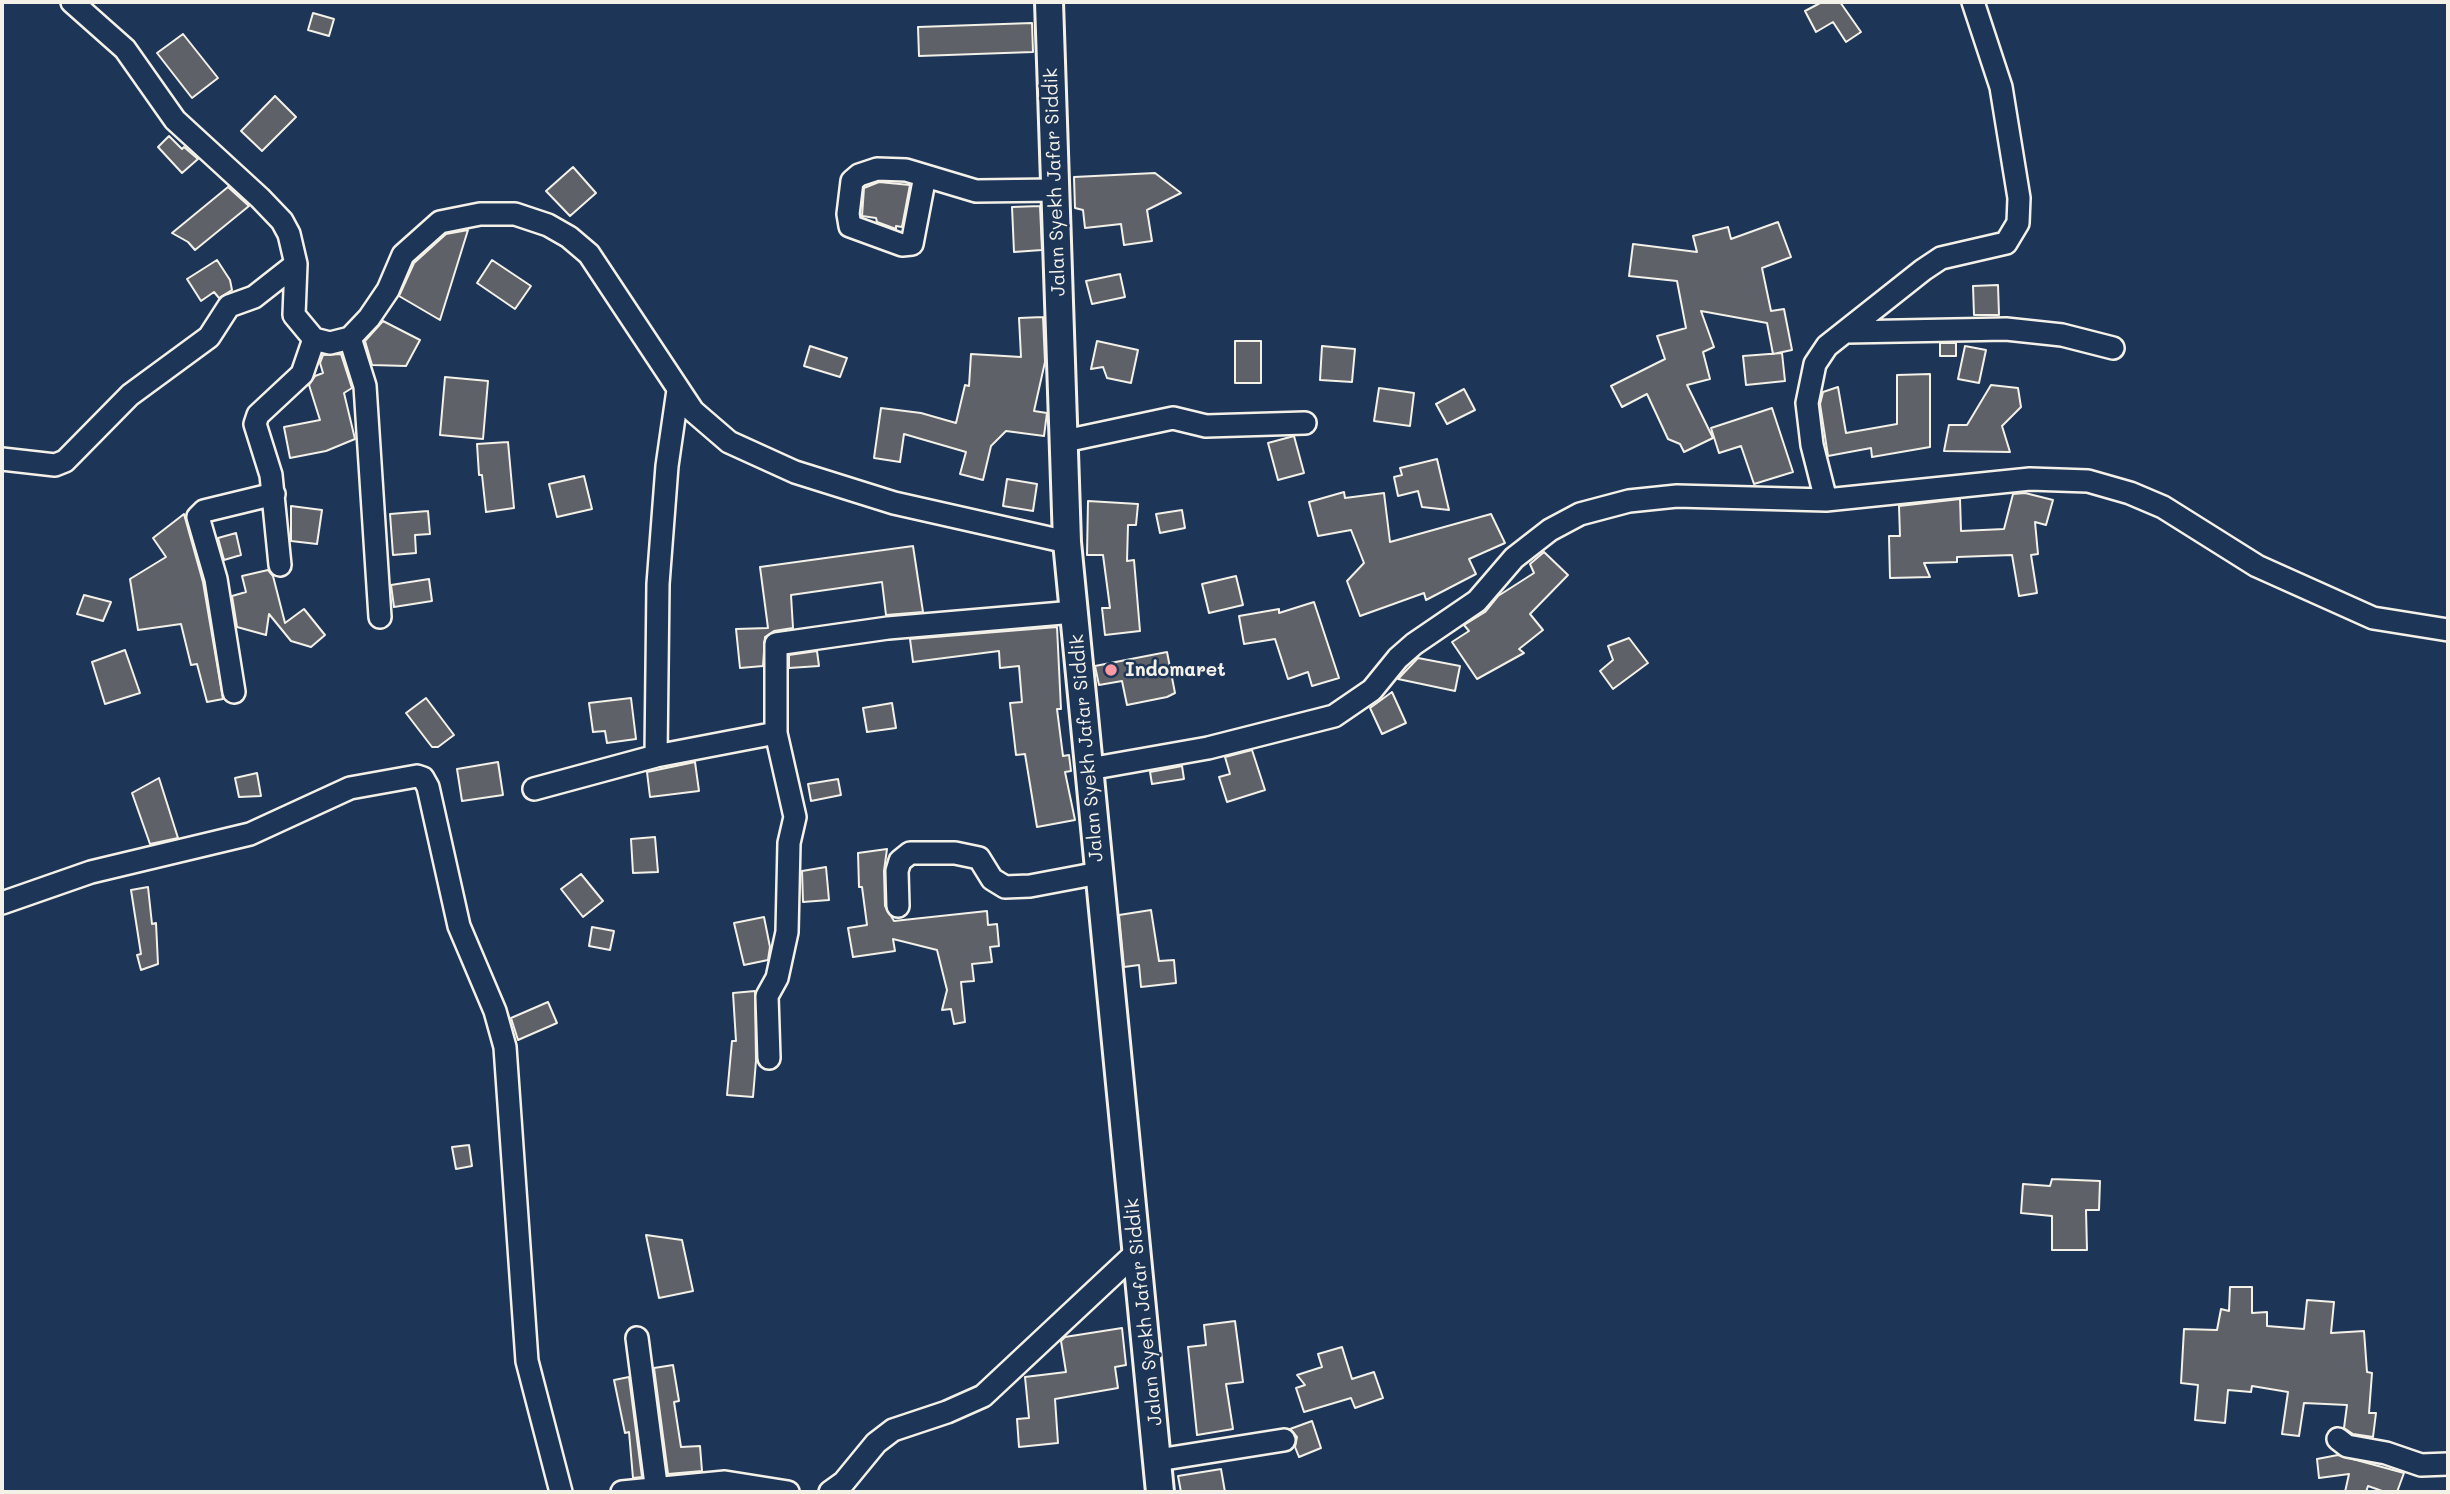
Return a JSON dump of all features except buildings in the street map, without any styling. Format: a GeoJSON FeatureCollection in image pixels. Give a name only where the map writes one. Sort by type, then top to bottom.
{"type":"FeatureCollection","features":[{"type":"Feature","properties":{"kind":"main road","name":"Jalan Syekh Jafar Siddik"},"geometry":{"type":"LineString","coordinates":[[1049,2],[1068,542],[1160,1492]]}},
{"type":"Feature","properties":{"kind":"street"},"geometry":{"type":"LineString","coordinates":[[72,2],[125,49],[175,120],[282,221],[296,264],[294,315],[314,339],[330,343],[350,338],[369,318],[388,290],[403,255],[440,222],[480,214],[514,214],[548,225],[569,237],[589,254],[693,411],[729,442],[795,472],[894,503],[1068,542]]}},
{"type":"Feature","properties":{"kind":"street"},"geometry":{"type":"LineString","coordinates":[[1826,500],[1812,445],[1807,402],[1810,378],[1828,346],[1941,258],[2006,243],[2018,223],[2019,198],[2001,87],[1973,2]]}},
{"type":"Feature","properties":{"kind":"street"},"geometry":{"type":"LineString","coordinates":[[925,176],[976,191],[1056,190]]}},
{"type":"Feature","properties":{"kind":"street"},"geometry":{"type":"LineString","coordinates":[[2,459],[55,465],[65,461],[130,396],[209,337],[229,306],[254,297],[296,264]]}},
{"type":"Feature","properties":{"kind":"street"},"geometry":{"type":"LineString","coordinates":[[1847,332],[2006,329],[2062,335],[2113,348]]}},
{"type":"Feature","properties":{"kind":"street"},"geometry":{"type":"LineString","coordinates":[[350,338],[366,396],[380,617]]}},
{"type":"Feature","properties":{"kind":"street"},"geometry":{"type":"LineString","coordinates":[[280,565],[274,494],[256,420],[302,374],[314,339]]}},
{"type":"Feature","properties":{"kind":"street"},"geometry":{"type":"LineString","coordinates":[[656,756],[658,584],[667,466],[678,390]]}},
{"type":"Feature","properties":{"kind":"street"},"geometry":{"type":"LineString","coordinates":[[1065,441],[1172,418],[1206,426],[1305,423]]}},
{"type":"Feature","properties":{"kind":"street"},"geometry":{"type":"LineString","coordinates":[[1089,769],[1208,748],[1334,716],[1372,690],[1398,658],[1414,644],[1477,601],[1514,558],[1550,530],[1580,514],[1629,501],[1677,496],[1826,500],[2030,479],[2088,481],[2130,493],[2163,507],[2258,566],[2373,618],[2448,630]]}},
{"type":"Feature","properties":{"kind":"street"},"geometry":{"type":"LineString","coordinates":[[234,692],[216,579],[198,517],[204,511],[274,494]]}},
{"type":"Feature","properties":{"kind":"street"},"geometry":{"type":"LineString","coordinates":[[769,1058],[767,996],[777,978],[787,932],[789,843],[795,817],[776,733],[776,644],[888,628],[1074,612]]}},
{"type":"Feature","properties":{"kind":"street"},"geometry":{"type":"LineString","coordinates":[[534,789],[656,756],[776,733]]}},
{"type":"Feature","properties":{"kind":"street"},"geometry":{"type":"LineString","coordinates":[[2,903],[92,872],[250,834],[350,788],[417,776],[423,778],[428,787],[459,926],[495,1011],[505,1047],[509,1068],[524,1341],[534,1396],[561,1492]]}},
{"type":"Feature","properties":{"kind":"street"},"geometry":{"type":"LineString","coordinates":[[898,906],[897,871],[900,861],[911,853],[955,853],[979,858],[995,882],[1005,887],[1030,886],[1098,873]]}},
{"type":"Feature","properties":{"kind":"street"},"geometry":{"type":"LineString","coordinates":[[830,1492],[844,1482],[876,1443],[893,1430],[983,1396],[1138,1251]]}},
{"type":"Feature","properties":{"kind":"street"},"geometry":{"type":"LineString","coordinates":[[637,1338],[657,1491]]}},
{"type":"Feature","properties":{"kind":"street"},"geometry":{"type":"LineString","coordinates":[[2338,1439],[2347,1446],[2386,1453],[2421,1465],[2448,1464]]}},
{"type":"Feature","properties":{"kind":"street"},"geometry":{"type":"LineString","coordinates":[[1158,1460],[1284,1440]]}},
{"type":"Feature","properties":{"kind":"street"},"geometry":{"type":"LineString","coordinates":[[622,1492],[657,1491],[725,1482],[788,1492]]}},
{"type":"Feature","properties":{"kind":"place","name":"Indomaret"},"geometry":{"type":"Point","coordinates":[1111,670]}}]}
